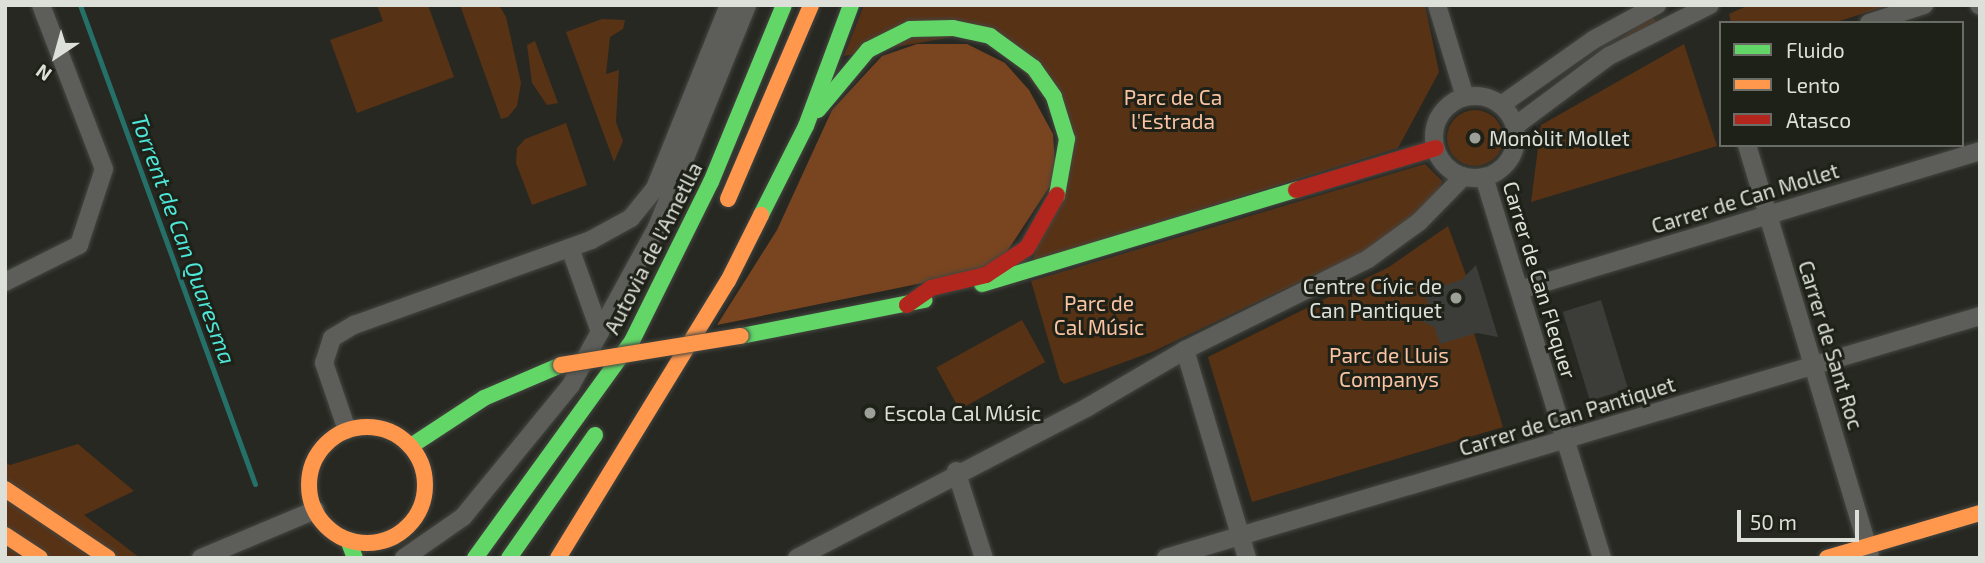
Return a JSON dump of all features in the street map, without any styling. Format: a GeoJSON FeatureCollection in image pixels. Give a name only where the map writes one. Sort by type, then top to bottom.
{"type":"FeatureCollection","features":[{"type":"Feature","properties":{"kind":"main road","name":"Autovia de l'Ametlla"},"geometry":{"type":"LineString","coordinates":[[475,558],[632,341],[711,182],[784,5]]}},
{"type":"Feature","properties":{"kind":"main road","name":"Autovia de l'Ametlla"},"geometry":{"type":"LineString","coordinates":[[722,212],[811,5]]}},
{"type":"Feature","properties":{"kind":"main road"},"geometry":{"type":"LineString","coordinates":[[558,558],[728,281],[806,126],[851,5]]}},
{"type":"Feature","properties":{"kind":"main road"},"geometry":{"type":"LineString","coordinates":[[806,126],[868,50],[910,29],[953,28],[990,36],[1034,68],[1054,97],[1067,139],[1062,184],[1051,214],[1027,248],[986,275],[931,288],[907,305]]}},
{"type":"Feature","properties":{"kind":"main road"},"geometry":{"type":"LineString","coordinates":[[411,446],[484,398],[561,365],[907,305],[1436,148]]}},
{"type":"Feature","properties":{"kind":"main road","name":"Autovia de l'Ametlla"},"geometry":{"type":"LineString","coordinates":[[635,375],[661,332]]}},
{"type":"Feature","properties":{"kind":"main road"},"geometry":{"type":"LineString","coordinates":[[509,558],[607,417]]}},
{"type":"Feature","properties":{"kind":"main road"},"geometry":{"type":"LineString","coordinates":[[348,540],[382,542],[404,530],[420,510],[425,477],[411,446],[393,432],[370,426],[346,430],[330,440],[313,463],[309,492],[315,510],[348,540],[355,558]]}},
{"type":"Feature","properties":{"kind":"main road"},"geometry":{"type":"LineString","coordinates":[[5,489],[108,558]]}},
{"type":"Feature","properties":{"kind":"main road"},"geometry":{"type":"LineString","coordinates":[[1872,554],[1980,513]]}},
{"type":"Feature","properties":{"kind":"main road"},"geometry":{"type":"LineString","coordinates":[[1827,558],[1872,554],[1980,530]]}},
{"type":"Feature","properties":{"kind":"main road"},"geometry":{"type":"LineString","coordinates":[[5,535],[40,558]]}},
{"type":"Feature","properties":{"kind":"street"},"geometry":{"type":"LineString","coordinates":[[5,282],[79,245],[104,169],[41,5]]}},
{"type":"Feature","properties":{"kind":"street"},"geometry":{"type":"LineString","coordinates":[[346,430],[324,363],[332,338],[355,325],[570,248],[631,218],[655,188],[729,5]]}},
{"type":"Feature","properties":{"kind":"street"},"geometry":{"type":"LineString","coordinates":[[404,558],[463,517],[504,473],[571,385],[657,227],[747,5]]}},
{"type":"Feature","properties":{"kind":"street"},"geometry":{"type":"LineString","coordinates":[[1437,5],[1465,97]]}},
{"type":"Feature","properties":{"kind":"street"},"geometry":{"type":"LineString","coordinates":[[1501,105],[1593,40],[1657,5]]}},
{"type":"Feature","properties":{"kind":"street"},"geometry":{"type":"LineString","coordinates":[[1515,126],[1609,56],[1710,5]]}},
{"type":"Feature","properties":{"kind":"street"},"geometry":{"type":"LineString","coordinates":[[1875,21],[1924,5]]}},
{"type":"Feature","properties":{"kind":"street"},"geometry":{"type":"LineString","coordinates":[[1465,97],[1501,105],[1515,126],[1511,158],[1484,177],[1464,176],[1451,170],[1436,148],[1438,120],[1465,97]]}},
{"type":"Feature","properties":{"kind":"street","name":"Carrer de Sant Roc"},"geometry":{"type":"LineString","coordinates":[[1748,147],[1872,554]]}},
{"type":"Feature","properties":{"kind":"street","name":"Carrer de Can Mollet"},"geometry":{"type":"LineString","coordinates":[[1522,289],[1980,152]]}},
{"type":"Feature","properties":{"kind":"street"},"geometry":{"type":"LineString","coordinates":[[797,558],[956,471],[1088,407],[1185,350],[1367,259],[1419,222],[1464,176]]}},
{"type":"Feature","properties":{"kind":"street","name":"Carrer de Can Flequer"},"geometry":{"type":"LineString","coordinates":[[1484,177],[1522,289],[1602,558]]}},
{"type":"Feature","properties":{"kind":"street"},"geometry":{"type":"LineString","coordinates":[[570,248],[600,331]]}},
{"type":"Feature","properties":{"kind":"street","name":"Carrer de Can Pantiquet"},"geometry":{"type":"LineString","coordinates":[[1166,558],[1980,316]]}},
{"type":"Feature","properties":{"kind":"street"},"geometry":{"type":"LineString","coordinates":[[1185,350],[1247,558]]}},
{"type":"Feature","properties":{"kind":"street"},"geometry":{"type":"LineString","coordinates":[[956,471],[984,558]]}},
{"type":"Feature","properties":{"kind":"street"},"geometry":{"type":"LineString","coordinates":[[201,558],[315,510]]}},
{"type":"Feature","properties":{"kind":"green space"},"geometry":{"type":"Polygon","coordinates":[[[377,5],[428,5],[454,77],[357,113],[330,40],[383,21],[377,5]]]}},
{"type":"Feature","properties":{"kind":"green space"},"geometry":{"type":"Polygon","coordinates":[[[460,5],[499,5],[506,17],[521,83],[517,106],[508,117],[501,119],[460,5]]]}},
{"type":"Feature","properties":{"kind":"green space","name":"Parc de Ca l'Estrada"},"geometry":{"type":"Polygon","coordinates":[[[864,5],[1425,5],[1439,72],[1398,148],[1032,262],[1071,132],[992,30],[844,56],[864,5]]]}},
{"type":"Feature","properties":{"kind":"green space"},"geometry":{"type":"Polygon","coordinates":[[[1749,5],[1890,5],[1839,21],[1731,21],[1729,14],[1749,5]]]}},
{"type":"Feature","properties":{"kind":"green space"},"geometry":{"type":"Polygon","coordinates":[[[1651,15],[1658,24],[1573,90],[1567,81],[1651,15]]]}},
{"type":"Feature","properties":{"kind":"green space"},"geometry":{"type":"Polygon","coordinates":[[[602,19],[625,20],[623,29],[610,37],[606,74],[619,70],[616,122],[623,141],[614,162],[566,32],[602,19]]]}},
{"type":"Feature","properties":{"kind":"green space"},"geometry":{"type":"Polygon","coordinates":[[[535,41],[558,103],[547,105],[532,83],[527,45],[535,41]]]}},
{"type":"Feature","properties":{"kind":"green space"},"geometry":{"type":"Polygon","coordinates":[[[1684,44],[1717,146],[1531,202],[1541,125],[1684,44]]]}},
{"type":"Feature","properties":{"kind":"green space"},"geometry":{"type":"Polygon","coordinates":[[[1469,110],[1481,110],[1491,114],[1499,122],[1503,138],[1499,154],[1491,162],[1481,166],[1469,166],[1459,162],[1451,154],[1447,144],[1447,132],[1451,122],[1459,114],[1469,110]]]}},
{"type":"Feature","properties":{"kind":"green space"},"geometry":{"type":"Polygon","coordinates":[[[566,123],[587,185],[532,205],[516,163],[517,148],[525,139],[566,123]]]}},
{"type":"Feature","properties":{"kind":"green space","name":"Parc de Cal Músic"},"geometry":{"type":"Polygon","coordinates":[[[1425,164],[1442,181],[1437,198],[1373,247],[1152,352],[1064,384],[1060,380],[1031,281],[1425,164]]]}},
{"type":"Feature","properties":{"kind":"green space","name":"Parc de Lluis Companys"},"geometry":{"type":"Polygon","coordinates":[[[1448,226],[1466,275],[1474,333],[1503,427],[1252,502],[1208,357],[1389,267],[1448,226]]]}},
{"type":"Feature","properties":{"kind":"green space"},"geometry":{"type":"Polygon","coordinates":[[[1022,320],[1045,362],[960,409],[936,368],[1022,320]]]}},
{"type":"Feature","properties":{"kind":"green space"},"geometry":{"type":"Polygon","coordinates":[[[78,444],[134,491],[84,515],[140,558],[5,558],[5,462],[10,465],[78,444]]]}},
{"type":"Feature","properties":{"kind":"shaded area"},"geometry":{"type":"Polygon","coordinates":[[[917,44],[967,44],[1005,63],[1029,90],[1053,134],[1056,177],[996,268],[717,325],[777,230],[832,110],[882,56],[917,44]]]}},
{"type":"Feature","properties":{"kind":"building","name":"Centre Cívic de Can Pantiquet"},"geometry":{"type":"Polygon","coordinates":[[[1476,265],[1498,337],[1477,333],[1440,344],[1434,327],[1421,321],[1429,308],[1424,291],[1461,280],[1476,265]]]}},
{"type":"Feature","properties":{"kind":"building"},"geometry":{"type":"Polygon","coordinates":[[[1601,300],[1628,389],[1590,401],[1563,312],[1601,300]]]}},
{"type":"Feature","properties":{"kind":"waterway","name":"Torrent de Can Quaresma"},"geometry":{"type":"LineString","coordinates":[[80,5],[255,484]]}},
{"type":"Feature","properties":{"kind":"traffic: fast"},"geometry":{"type":"LineString","coordinates":[[475,558],[632,341],[711,182],[784,5]]}},
{"type":"Feature","properties":{"kind":"traffic: fast"},"geometry":{"type":"LineString","coordinates":[[761,215],[806,126],[851,5]]}},
{"type":"Feature","properties":{"kind":"traffic: fast"},"geometry":{"type":"LineString","coordinates":[[818,110],[868,50],[910,29],[953,28],[990,36],[1034,68],[1054,97],[1067,139],[1057,195]]}},
{"type":"Feature","properties":{"kind":"traffic: fast"},"geometry":{"type":"LineString","coordinates":[[982,284],[1296,190]]}},
{"type":"Feature","properties":{"kind":"traffic: fast"},"geometry":{"type":"LineString","coordinates":[[741,336],[924,300]]}},
{"type":"Feature","properties":{"kind":"traffic: fast"},"geometry":{"type":"LineString","coordinates":[[411,446],[484,398],[561,365]]}},
{"type":"Feature","properties":{"kind":"traffic: fast"},"geometry":{"type":"LineString","coordinates":[[509,558],[595,435]]}},
{"type":"Feature","properties":{"kind":"traffic: fast"},"geometry":{"type":"LineString","coordinates":[[348,540],[355,558]]}},
{"type":"Feature","properties":{"kind":"traffic: slow"},"geometry":{"type":"LineString","coordinates":[[728,199],[811,5]]}},
{"type":"Feature","properties":{"kind":"traffic: slow"},"geometry":{"type":"LineString","coordinates":[[558,558],[728,281],[761,215]]}},
{"type":"Feature","properties":{"kind":"traffic: slow"},"geometry":{"type":"LineString","coordinates":[[561,365],[741,336]]}},
{"type":"Feature","properties":{"kind":"traffic: slow"},"geometry":{"type":"LineString","coordinates":[[367,427],[389,431],[408,444],[421,463],[425,485],[421,507],[408,526],[389,539],[367,543],[345,539],[326,526],[313,507],[309,485],[313,463],[326,444],[345,431],[367,427]]}},
{"type":"Feature","properties":{"kind":"traffic: slow"},"geometry":{"type":"LineString","coordinates":[[5,489],[108,558]]}},
{"type":"Feature","properties":{"kind":"traffic: slow"},"geometry":{"type":"LineString","coordinates":[[1827,558],[1980,513]]}},
{"type":"Feature","properties":{"kind":"traffic: slow"},"geometry":{"type":"LineString","coordinates":[[5,535],[40,558]]}},
{"type":"Feature","properties":{"kind":"traffic: jam"},"geometry":{"type":"LineString","coordinates":[[1296,190],[1436,148]]}},
{"type":"Feature","properties":{"kind":"traffic: jam"},"geometry":{"type":"LineString","coordinates":[[907,305],[931,288],[986,275],[1027,248],[1057,195]]}},
{"type":"Feature","properties":{"kind":"place","name":"Monòlit Mollet"},"geometry":{"type":"Point","coordinates":[1475,138]}},
{"type":"Feature","properties":{"kind":"place","name":"Centre Cívic de Can Pantiquet"},"geometry":{"type":"Point","coordinates":[1456,298]}},
{"type":"Feature","properties":{"kind":"place","name":"Escola Cal Músic"},"geometry":{"type":"Point","coordinates":[870,413]}}]}
